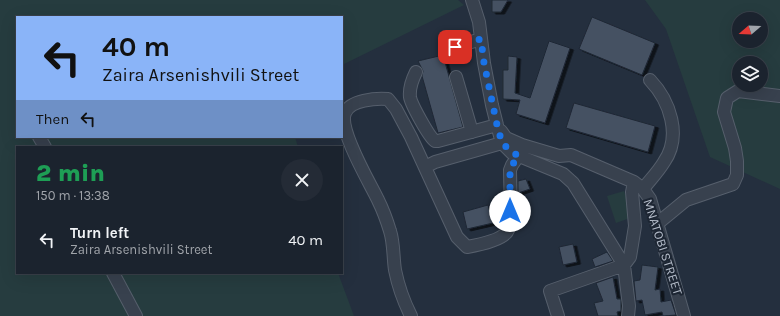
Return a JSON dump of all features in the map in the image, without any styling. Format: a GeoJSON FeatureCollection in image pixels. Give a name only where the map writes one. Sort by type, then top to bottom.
{"type":"FeatureCollection","features":[{"type":"Feature","properties":{"kind":"street"},"geometry":{"type":"LineString","coordinates":[[472,0],[479,22],[484,63],[502,143],[512,152],[521,150],[559,156],[571,155],[638,186]]}},
{"type":"Feature","properties":{"kind":"street"},"geometry":{"type":"LineString","coordinates":[[455,47],[481,39]]}},
{"type":"Feature","properties":{"kind":"street"},"geometry":{"type":"LineString","coordinates":[[416,72],[410,88],[410,99],[435,141],[497,125]]}},
{"type":"Feature","properties":{"kind":"street"},"geometry":{"type":"LineString","coordinates":[[456,77],[472,132]]}},
{"type":"Feature","properties":{"kind":"street"},"geometry":{"type":"LineString","coordinates":[[558,316],[550,291],[624,265],[630,257],[635,226],[632,192],[665,161],[672,143],[672,116],[657,88],[650,80]]}},
{"type":"Feature","properties":{"kind":"street"},"geometry":{"type":"LineString","coordinates":[[658,223],[686,200],[733,184],[737,175],[737,161],[735,148],[724,112],[727,98],[738,91],[780,96]]}},
{"type":"Feature","properties":{"kind":"street"},"geometry":{"type":"LineString","coordinates":[[411,316],[406,307],[395,270],[391,232],[379,201],[357,160],[345,129],[344,114],[349,106],[378,98],[388,99],[396,109],[425,167],[457,237],[467,247],[483,245],[506,234],[510,227],[510,170],[521,150]]}},
{"type":"Feature","properties":{"kind":"street"},"geometry":{"type":"LineString","coordinates":[[497,125],[506,138],[521,150],[563,174],[573,183],[624,265],[628,316]]}},
{"type":"Feature","properties":{"kind":"street"},"geometry":{"type":"LineString","coordinates":[[425,167],[436,162],[502,143]]}},
{"type":"Feature","properties":{"kind":"street","name":"MNATOBI STREET"},"geometry":{"type":"LineString","coordinates":[[638,186],[650,199],[684,316]]}},
{"type":"Feature","properties":{"kind":"street"},"geometry":{"type":"LineString","coordinates":[[114,274],[136,316]]}},
{"type":"Feature","properties":{"kind":"green space"},"geometry":{"type":"Polygon","coordinates":[[[0,0],[458,0],[464,5],[343,65],[343,16],[16,16],[16,138],[295,138],[298,146],[16,146],[16,274],[338,274],[354,316],[0,316],[0,0]]]}},
{"type":"Feature","properties":{"kind":"green space"},"geometry":{"type":"Polygon","coordinates":[[[645,0],[780,0],[780,189],[710,157],[666,29],[645,0]]]}},
{"type":"Feature","properties":{"kind":"green space"},"geometry":{"type":"Polygon","coordinates":[[[624,191],[633,217],[616,223],[607,196],[624,191]]]}},
{"type":"Feature","properties":{"kind":"building"},"geometry":{"type":"Polygon","coordinates":[[[492,0],[508,0],[501,12],[492,12],[492,0]]]}},
{"type":"Feature","properties":{"kind":"building"},"geometry":{"type":"Polygon","coordinates":[[[592,17],[655,43],[642,75],[579,49],[592,17]]]}},
{"type":"Feature","properties":{"kind":"building"},"geometry":{"type":"Polygon","coordinates":[[[549,41],[570,48],[545,123],[516,114],[520,100],[503,99],[503,70],[508,70],[508,56],[517,57],[515,93],[530,98],[549,41]]]}},
{"type":"Feature","properties":{"kind":"building"},"geometry":{"type":"Polygon","coordinates":[[[443,55],[463,127],[438,133],[422,76],[423,71],[418,61],[443,55]]]}},
{"type":"Feature","properties":{"kind":"building"},"geometry":{"type":"Polygon","coordinates":[[[574,103],[655,126],[648,152],[566,128],[574,103]]]}},
{"type":"Feature","properties":{"kind":"building"},"geometry":{"type":"Polygon","coordinates":[[[526,179],[530,189],[518,193],[518,181],[526,179]]]}},
{"type":"Feature","properties":{"kind":"building"},"geometry":{"type":"Polygon","coordinates":[[[488,205],[493,223],[467,229],[463,212],[488,205]]]}},
{"type":"Feature","properties":{"kind":"building"},"geometry":{"type":"Polygon","coordinates":[[[573,244],[577,262],[563,265],[559,247],[573,244]]]}},
{"type":"Feature","properties":{"kind":"building"},"geometry":{"type":"Polygon","coordinates":[[[607,252],[613,261],[595,267],[592,259],[607,252]]]}},
{"type":"Feature","properties":{"kind":"building"},"geometry":{"type":"Polygon","coordinates":[[[642,265],[658,267],[655,290],[660,289],[661,302],[671,300],[676,315],[663,316],[662,312],[645,315],[642,300],[636,301],[634,281],[640,280],[642,265]]]}},
{"type":"Feature","properties":{"kind":"building"},"geometry":{"type":"Polygon","coordinates":[[[613,277],[617,299],[621,299],[621,311],[617,312],[618,316],[598,316],[594,303],[603,301],[596,283],[613,277]]]}},
{"type":"Feature","properties":{"kind":"route"},"geometry":{"type":"LineString","coordinates":[[455,47],[481,39],[484,63],[502,143],[519,156],[510,170],[510,211]]}}]}
